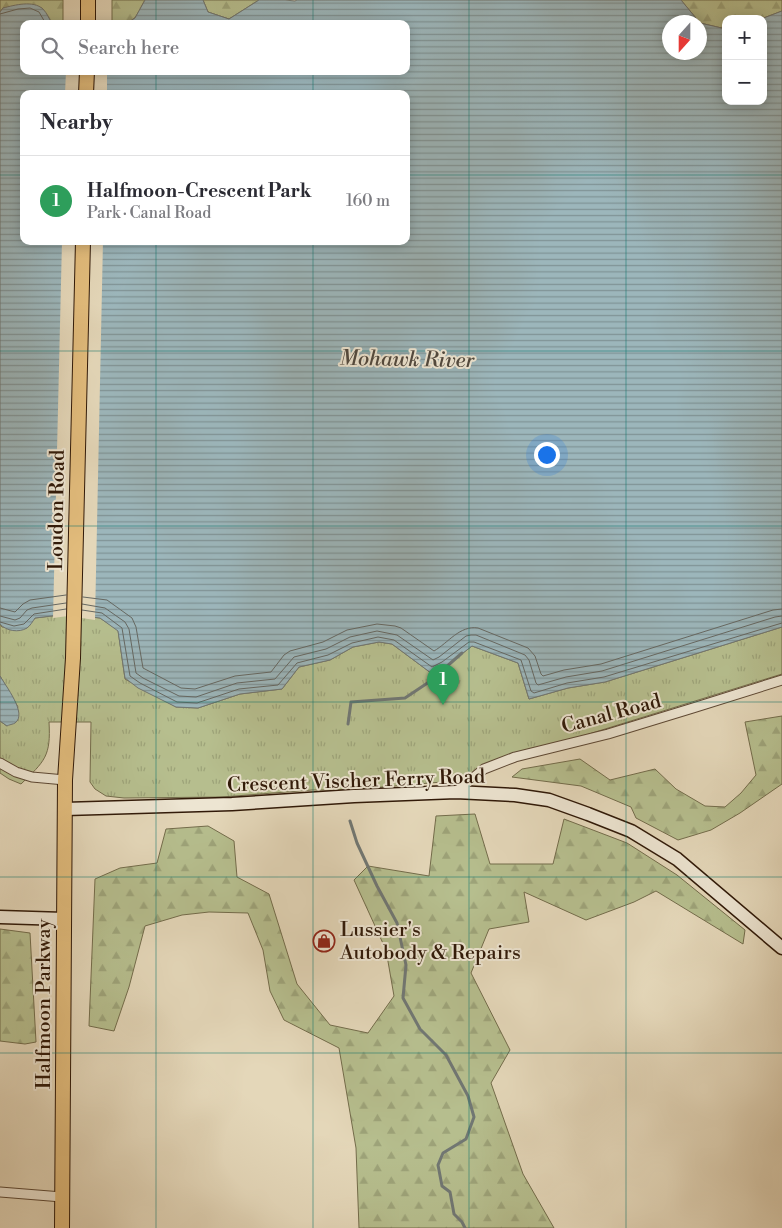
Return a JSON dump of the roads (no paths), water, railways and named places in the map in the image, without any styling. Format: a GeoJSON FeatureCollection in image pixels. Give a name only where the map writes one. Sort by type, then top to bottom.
{"type":"FeatureCollection","features":[{"type":"Feature","properties":{"kind":"main road"},"geometry":{"type":"LineString","coordinates":[[88,4],[88,20]]}},
{"type":"Feature","properties":{"kind":"main road"},"geometry":{"type":"LineString","coordinates":[[86,90],[87,75]]}},
{"type":"Feature","properties":{"kind":"main road","name":"Loudon Road"},"geometry":{"type":"LineString","coordinates":[[65,780],[73,658],[83,245]]}},
{"type":"Feature","properties":{"kind":"main road","name":"Halfmoon Parkway"},"geometry":{"type":"LineString","coordinates":[[62,1228],[65,780]]}},
{"type":"Feature","properties":{"kind":"main road","name":"Crescent Vischer Ferry Road"},"geometry":{"type":"LineString","coordinates":[[65,809],[232,804],[456,792],[515,795],[550,800],[631,832],[677,859],[782,948]]}},
{"type":"Feature","properties":{"kind":"main road"},"geometry":{"type":"LineString","coordinates":[[0,917],[64,920]]}},
{"type":"Feature","properties":{"kind":"street","name":"Canal Road"},"geometry":{"type":"LineString","coordinates":[[456,792],[484,769],[515,757],[608,734],[782,680]]}},
{"type":"Feature","properties":{"kind":"street"},"geometry":{"type":"LineString","coordinates":[[0,763],[16,772],[32,777],[65,780]]}},
{"type":"Feature","properties":{"kind":"street"},"geometry":{"type":"LineString","coordinates":[[0,1192],[62,1197]]}},
{"type":"Feature","properties":{"kind":"water","name":"Mohawk River"},"geometry":{"type":"Polygon","coordinates":[[[145,0],[203,0],[208,12],[229,19],[259,0],[681,0],[693,15],[662,15],[662,60],[707,60],[707,25],[722,28],[722,105],[767,105],[767,17],[782,11],[782,627],[605,682],[568,688],[529,699],[518,663],[472,646],[445,667],[431,673],[392,644],[379,642],[353,647],[330,660],[299,667],[282,689],[240,694],[198,708],[176,707],[138,688],[125,678],[118,631],[100,618],[68,614],[35,618],[27,628],[17,631],[9,630],[0,624],[0,12],[3,8],[29,4],[39,6],[46,12],[50,20],[20,20],[20,75],[410,75],[410,20],[132,20],[145,0]]]}},
{"type":"Feature","properties":{"kind":"water"},"geometry":{"type":"Polygon","coordinates":[[[0,676],[19,713],[15,723],[7,726],[0,721],[0,676]]]}},
{"type":"Feature","properties":{"kind":"waterway"},"geometry":{"type":"LineString","coordinates":[[348,724],[351,702],[405,698],[429,682],[462,653]]}},
{"type":"Feature","properties":{"kind":"waterway"},"geometry":{"type":"LineString","coordinates":[[350,821],[357,843],[397,923],[406,965],[403,998],[420,1029],[446,1055],[468,1096],[474,1117],[466,1139],[443,1153],[438,1165],[442,1186],[450,1192],[454,1214],[465,1228]]}},
{"type":"Feature","properties":{"kind":"place","name":"Halfmoon-Crescent Park"},"geometry":{"type":"Point","coordinates":[443,705]}},
{"type":"Feature","properties":{"kind":"place","name":"Lussier's Autobody & Repairs"},"geometry":{"type":"Point","coordinates":[324,941]}}]}
